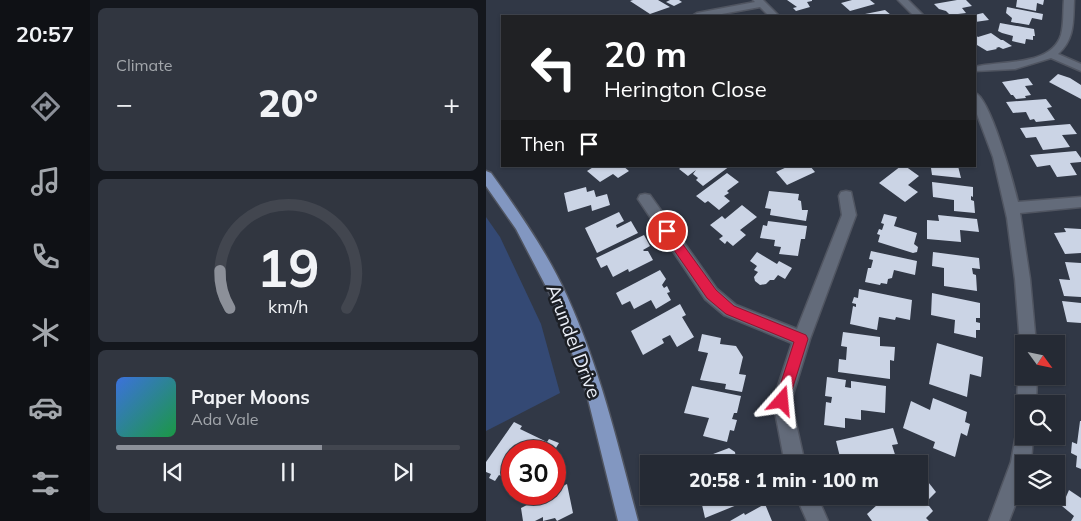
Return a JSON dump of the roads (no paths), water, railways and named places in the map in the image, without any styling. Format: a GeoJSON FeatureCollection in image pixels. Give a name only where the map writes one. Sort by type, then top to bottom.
{"type":"FeatureCollection","features":[{"type":"Feature","properties":{"kind":"main road","name":"Arundel Drive"},"geometry":{"type":"LineString","coordinates":[[486,176],[521,225],[560,298],[596,395],[628,521]]}},
{"type":"Feature","properties":{"kind":"street"},"geometry":{"type":"LineString","coordinates":[[903,0],[918,15]]}},
{"type":"Feature","properties":{"kind":"street"},"geometry":{"type":"LineString","coordinates":[[976,80],[981,74],[977,67],[1025,63],[1050,54],[1061,47],[1066,36],[1069,1],[1081,4]]}},
{"type":"Feature","properties":{"kind":"street"},"geometry":{"type":"LineString","coordinates":[[702,15],[760,2],[773,15]]}},
{"type":"Feature","properties":{"kind":"street"},"geometry":{"type":"LineString","coordinates":[[1050,54],[1081,68]]}},
{"type":"Feature","properties":{"kind":"street"},"geometry":{"type":"LineString","coordinates":[[976,99],[988,123],[1014,208],[1021,260],[1027,335]]}},
{"type":"Feature","properties":{"kind":"street"},"geometry":{"type":"LineString","coordinates":[[793,455],[782,401],[802,339],[849,215],[846,196]]}},
{"type":"Feature","properties":{"kind":"street"},"geometry":{"type":"LineString","coordinates":[[645,199],[711,294],[730,310],[802,339]]}},
{"type":"Feature","properties":{"kind":"street"},"geometry":{"type":"LineString","coordinates":[[1014,208],[1081,202]]}},
{"type":"Feature","properties":{"kind":"street"},"geometry":{"type":"LineString","coordinates":[[999,521],[1021,462],[1023,445]]}},
{"type":"Feature","properties":{"kind":"street"},"geometry":{"type":"LineString","coordinates":[[810,505],[818,521]]}}]}
